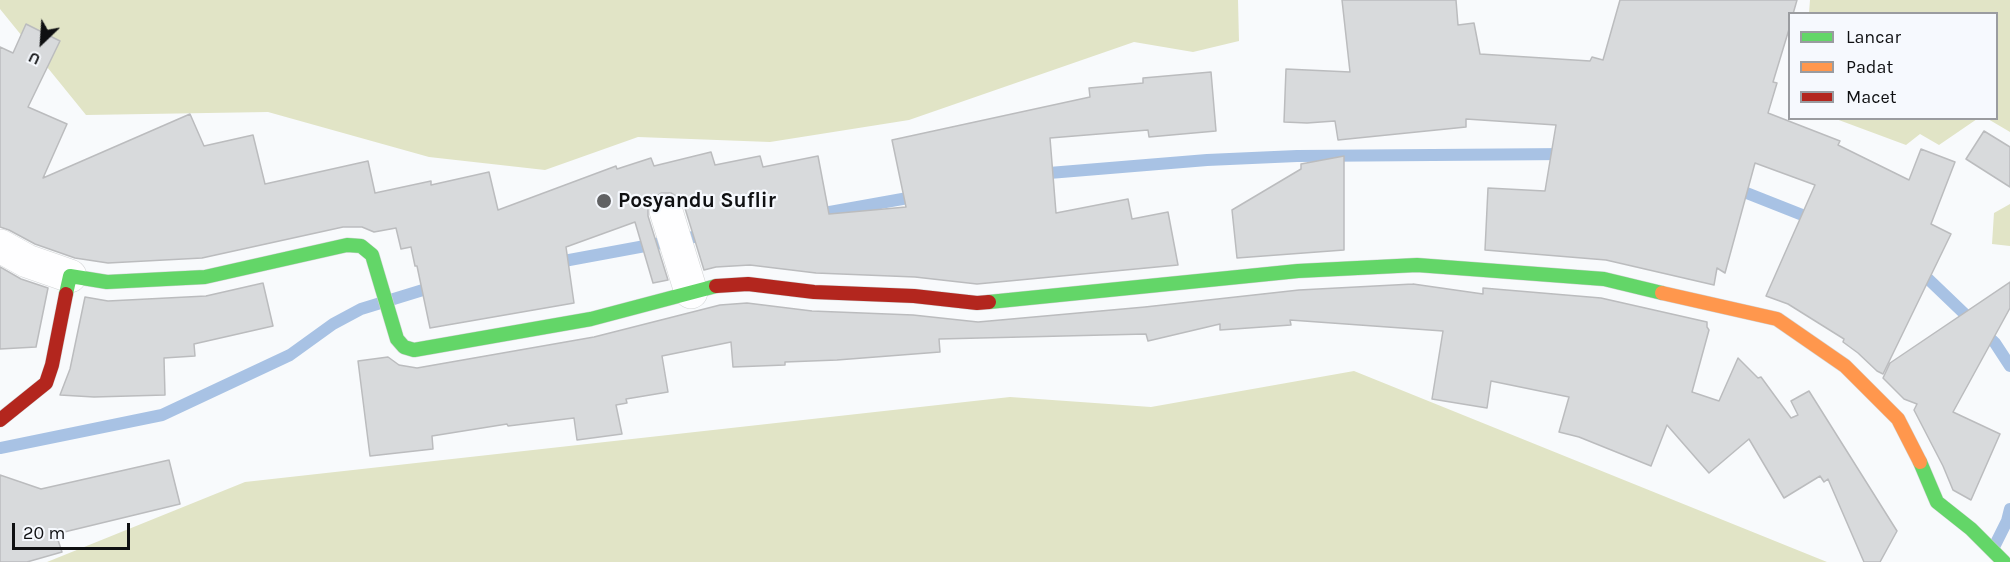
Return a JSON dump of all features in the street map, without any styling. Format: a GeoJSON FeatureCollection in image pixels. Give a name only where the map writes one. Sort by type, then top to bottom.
{"type":"FeatureCollection","features":[{"type":"Feature","properties":{"kind":"street"},"geometry":{"type":"LineString","coordinates":[[668,216],[687,278]]}},
{"type":"Feature","properties":{"kind":"street"},"geometry":{"type":"LineString","coordinates":[[0,246],[27,261],[70,276],[107,282],[205,277],[259,267],[347,245],[361,246],[372,255],[398,339],[404,347],[414,350],[591,319],[687,278],[717,286],[748,284],[814,292],[914,296],[977,303],[1143,288],[1222,278],[1417,265],[1604,279],[1777,319],[1821,348],[1845,366],[1898,419],[1926,474],[1937,502],[1971,529],[2004,562]]}},
{"type":"Feature","properties":{"kind":"street"},"geometry":{"type":"LineString","coordinates":[[5,416],[46,383],[52,365],[70,276]]}},
{"type":"Feature","properties":{"kind":"green space"},"geometry":{"type":"Polygon","coordinates":[[[0,0],[1238,0],[1239,41],[1193,52],[1134,42],[909,120],[770,142],[638,137],[545,170],[429,157],[268,112],[86,115],[0,9],[0,0]]]}},
{"type":"Feature","properties":{"kind":"green space"},"geometry":{"type":"Polygon","coordinates":[[[1810,0],[2010,0],[2010,132],[1990,120],[1998,120],[1998,12],[1809,12],[1810,0]]]}},
{"type":"Feature","properties":{"kind":"green space"},"geometry":{"type":"Polygon","coordinates":[[[1839,120],[1976,120],[1939,145],[1920,134],[1906,145],[1839,120]]]}},
{"type":"Feature","properties":{"kind":"green space"},"geometry":{"type":"Polygon","coordinates":[[[2010,204],[2010,246],[1992,244],[1994,213],[2010,204]]]}},
{"type":"Feature","properties":{"kind":"green space"},"geometry":{"type":"Polygon","coordinates":[[[1354,371],[1827,562],[47,562],[245,482],[1010,397],[1151,407],[1354,371]]]}},
{"type":"Feature","properties":{"kind":"building"},"geometry":{"type":"Polygon","coordinates":[[[1342,0],[1456,0],[1458,25],[1474,23],[1480,54],[1590,61],[1592,57],[1603,60],[1620,0],[1797,0],[1794,12],[1788,12],[1788,33],[1773,82],[1777,83],[1768,113],[1840,141],[1838,145],[1909,180],[1921,149],[1955,162],[1931,224],[1951,234],[1883,374],[1843,342],[1844,339],[1788,304],[1766,296],[1815,185],[1755,163],[1725,273],[1717,268],[1714,285],[1606,260],[1485,250],[1488,188],[1545,191],[1556,125],[1466,119],[1466,127],[1338,140],[1335,121],[1284,122],[1286,69],[1350,72],[1342,0]]]}},
{"type":"Feature","properties":{"kind":"building"},"geometry":{"type":"Polygon","coordinates":[[[26,24],[60,41],[28,107],[67,124],[43,178],[190,114],[204,146],[253,135],[265,184],[368,161],[375,193],[431,181],[431,185],[489,172],[498,210],[616,166],[617,169],[651,158],[654,166],[711,152],[715,165],[760,156],[763,167],[818,156],[829,214],[906,207],[892,140],[1090,97],[1089,88],[1143,83],[1143,78],[1211,72],[1216,131],[1149,137],[1148,130],[1050,138],[1056,213],[1128,199],[1132,219],[1168,212],[1178,265],[977,284],[915,277],[816,273],[750,265],[704,270],[684,205],[671,193],[661,193],[652,199],[648,206],[648,216],[668,280],[653,283],[635,222],[566,247],[574,303],[430,328],[411,247],[401,249],[396,228],[374,232],[362,227],[343,227],[202,258],[108,263],[75,258],[35,244],[0,227],[0,47],[13,53],[26,24]]]}},
{"type":"Feature","properties":{"kind":"building"},"geometry":{"type":"Polygon","coordinates":[[[1984,131],[2010,147],[2010,187],[1966,159],[1984,131]]]}},
{"type":"Feature","properties":{"kind":"building"},"geometry":{"type":"Polygon","coordinates":[[[1344,156],[1344,250],[1237,258],[1232,210],[1301,169],[1301,164],[1344,156]]]}},
{"type":"Feature","properties":{"kind":"building"},"geometry":{"type":"Polygon","coordinates":[[[0,267],[21,279],[48,288],[36,347],[0,349],[0,267]]]}},
{"type":"Feature","properties":{"kind":"building"},"geometry":{"type":"Polygon","coordinates":[[[2010,282],[2010,308],[1953,412],[2000,434],[1971,500],[1953,490],[1914,410],[1917,404],[1904,399],[1883,378],[1890,363],[2010,282]]]}},
{"type":"Feature","properties":{"kind":"building"},"geometry":{"type":"Polygon","coordinates":[[[263,283],[273,326],[194,344],[195,356],[164,358],[165,395],[94,397],[60,395],[70,369],[85,297],[108,301],[206,296],[263,283]]]}},
{"type":"Feature","properties":{"kind":"building"},"geometry":{"type":"Polygon","coordinates":[[[1413,284],[1483,294],[1483,288],[1601,298],[1707,322],[1709,330],[1692,392],[1719,401],[1738,358],[1758,378],[1761,377],[1791,418],[1798,415],[1791,401],[1809,391],[1897,531],[1880,562],[1864,562],[1828,479],[1824,482],[1820,476],[1784,498],[1749,439],[1709,473],[1667,425],[1651,466],[1579,437],[1559,432],[1569,397],[1491,381],[1487,408],[1432,399],[1443,331],[1290,320],[1291,325],[1220,330],[1220,324],[1148,341],[1146,334],[939,339],[940,352],[733,367],[731,342],[662,356],[668,392],[626,399],[627,403],[616,405],[622,434],[577,440],[574,418],[508,426],[507,424],[432,436],[433,449],[370,456],[358,361],[388,357],[399,365],[417,368],[594,337],[720,305],[747,303],[812,311],[913,315],[978,322],[1299,290],[1413,284]]]}},
{"type":"Feature","properties":{"kind":"building"},"geometry":{"type":"Polygon","coordinates":[[[169,460],[180,504],[56,534],[62,552],[27,562],[0,562],[0,475],[41,489],[169,460]]]}},
{"type":"Feature","properties":{"kind":"waterway"},"geometry":{"type":"LineString","coordinates":[[1037,174],[1207,160],[1297,156],[1568,154]]}},
{"type":"Feature","properties":{"kind":"waterway"},"geometry":{"type":"LineString","coordinates":[[1734,188],[1815,220]]}},
{"type":"Feature","properties":{"kind":"waterway"},"geometry":{"type":"LineString","coordinates":[[813,215],[919,196]]}},
{"type":"Feature","properties":{"kind":"waterway"},"geometry":{"type":"LineString","coordinates":[[553,263],[710,234]]}},
{"type":"Feature","properties":{"kind":"waterway"},"geometry":{"type":"LineString","coordinates":[[1916,271],[1924,275],[1995,343],[2010,366]]}},
{"type":"Feature","properties":{"kind":"waterway"},"geometry":{"type":"LineString","coordinates":[[0,448],[162,415],[290,355],[333,324],[361,309],[436,286]]}},
{"type":"Feature","properties":{"kind":"waterway"},"geometry":{"type":"LineString","coordinates":[[1993,549],[2007,521],[2010,509]]}},
{"type":"Feature","properties":{"kind":"traffic: fast"},"geometry":{"type":"LineString","coordinates":[[66,294],[70,276],[107,282],[205,277],[347,245],[361,246],[372,255],[397,339],[404,347],[414,350],[591,319],[716,286]]}},
{"type":"Feature","properties":{"kind":"traffic: fast"},"geometry":{"type":"LineString","coordinates":[[989,302],[1298,271],[1417,265],[1604,279],[1662,293]]}},
{"type":"Feature","properties":{"kind":"traffic: fast"},"geometry":{"type":"LineString","coordinates":[[1920,462],[1937,502],[1971,529],[2004,562]]}},
{"type":"Feature","properties":{"kind":"traffic: slow"},"geometry":{"type":"LineString","coordinates":[[1662,293],[1777,319],[1845,366],[1898,419],[1920,462]]}},
{"type":"Feature","properties":{"kind":"traffic: jam"},"geometry":{"type":"LineString","coordinates":[[716,286],[748,284],[814,292],[989,302]]}},
{"type":"Feature","properties":{"kind":"traffic: jam"},"geometry":{"type":"LineString","coordinates":[[0,420],[46,383],[52,365],[66,294]]}},
{"type":"Feature","properties":{"kind":"place","name":"Posyandu Suflir"},"geometry":{"type":"Point","coordinates":[604,201]}}]}
